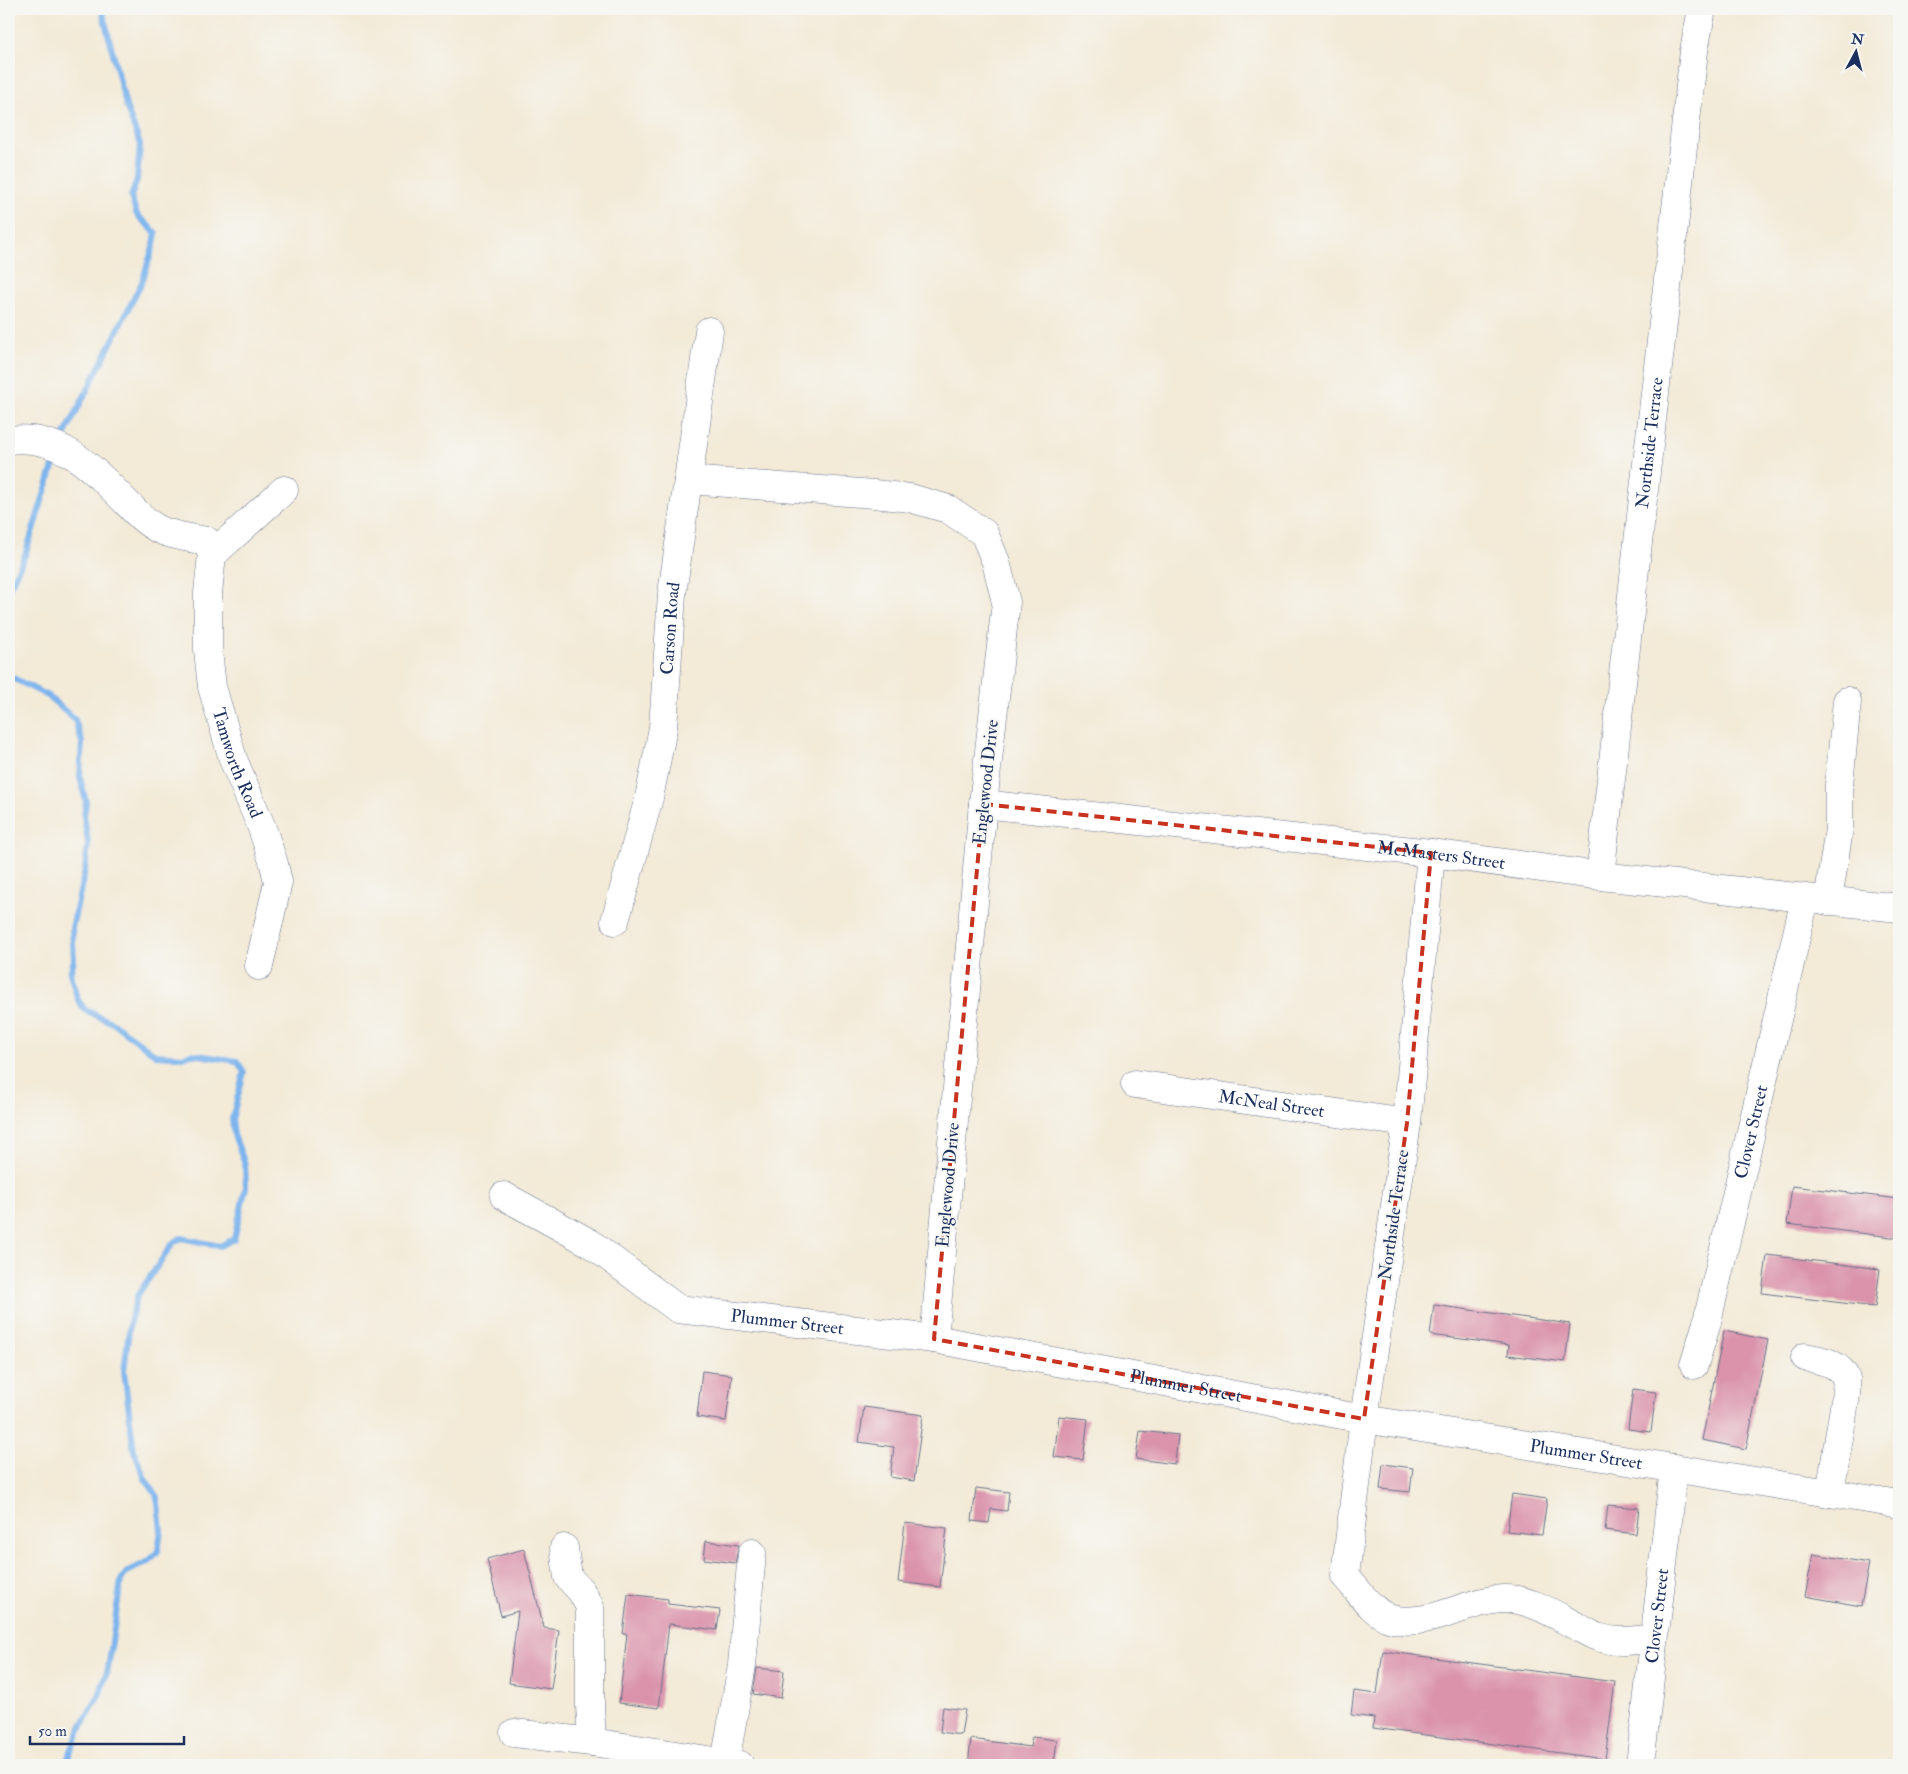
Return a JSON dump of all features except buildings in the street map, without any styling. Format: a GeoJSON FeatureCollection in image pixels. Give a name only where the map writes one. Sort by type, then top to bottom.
{"type":"FeatureCollection","features":[{"type":"Feature","properties":{"kind":"street","name":"Northside Terrace"},"geometry":{"type":"LineString","coordinates":[[1600,876],[1694,51],[1702,9]]}},
{"type":"Feature","properties":{"kind":"street","name":"Carson Road"},"geometry":{"type":"LineString","coordinates":[[615,921],[649,798],[663,728],[672,594],[709,331]]}},
{"type":"Feature","properties":{"kind":"street"},"geometry":{"type":"LineString","coordinates":[[9,440],[40,440],[58,446],[102,477],[143,520],[159,530],[207,541],[212,555],[284,490]]}},
{"type":"Feature","properties":{"kind":"street","name":"Englewood Drive"},"geometry":{"type":"LineString","coordinates":[[688,480],[910,498],[948,509],[984,533],[996,562],[1006,602],[983,804],[934,1339]]}},
{"type":"Feature","properties":{"kind":"street","name":"Tamworth Road"},"geometry":{"type":"LineString","coordinates":[[212,555],[208,593],[208,650],[212,687],[233,759],[262,828],[278,882],[260,966]]}},
{"type":"Feature","properties":{"kind":"street","name":"Clover Street"},"geometry":{"type":"LineString","coordinates":[[1694,1365],[1706,1326],[1816,900],[1839,828],[1839,785],[1847,701]]}},
{"type":"Feature","properties":{"kind":"street","name":"McMasters Street"},"geometry":{"type":"LineString","coordinates":[[983,804],[1431,853],[1600,876],[1899,908]]}},
{"type":"Feature","properties":{"kind":"street","name":"Northside Terrace"},"geometry":{"type":"LineString","coordinates":[[1431,853],[1407,1123],[1364,1419],[1345,1576],[1374,1608],[1391,1618],[1411,1621],[1440,1615],[1483,1602],[1505,1599],[1528,1602],[1597,1637],[1619,1642],[1654,1638]]}},
{"type":"Feature","properties":{"kind":"street","name":"McNeal Street"},"geometry":{"type":"LineString","coordinates":[[1135,1084],[1407,1123]]}},
{"type":"Feature","properties":{"kind":"street","name":"Plummer Street"},"geometry":{"type":"LineString","coordinates":[[504,1196],[590,1243],[678,1309],[934,1339],[1364,1419],[1899,1504]]}},
{"type":"Feature","properties":{"kind":"street"},"geometry":{"type":"LineString","coordinates":[[1805,1357],[1828,1362],[1840,1370],[1846,1379],[1846,1395],[1830,1493]]}},
{"type":"Feature","properties":{"kind":"street","name":"Clover Street"},"geometry":{"type":"LineString","coordinates":[[1640,1765],[1674,1468]]}},
{"type":"Feature","properties":{"kind":"street"},"geometry":{"type":"LineString","coordinates":[[564,1548],[568,1577],[581,1592],[590,1607],[592,1742]]}},
{"type":"Feature","properties":{"kind":"street"},"geometry":{"type":"LineString","coordinates":[[514,1733],[592,1742],[657,1759],[733,1764],[752,1553]]}},
{"type":"Feature","properties":{"kind":"highlighted area"},"geometry":{"type":"Polygon","coordinates":[[[983,804],[1431,853],[1407,1123],[1364,1419],[934,1339],[983,804]]]}},
{"type":"Feature","properties":{"kind":"waterway"},"geometry":{"type":"LineString","coordinates":[[61,442],[142,282],[156,233],[137,215],[131,197],[137,179],[140,144],[126,106],[102,9]]}},
{"type":"Feature","properties":{"kind":"waterway"},"geometry":{"type":"LineString","coordinates":[[9,589],[25,555],[57,454]]}},
{"type":"Feature","properties":{"kind":"waterway"},"geometry":{"type":"LineString","coordinates":[[9,676],[48,696],[75,720],[82,742],[80,777],[86,802],[84,816],[88,843],[85,870],[72,928],[74,960],[70,973],[78,1000],[85,1010],[113,1023],[156,1055],[183,1057],[191,1054],[237,1061],[244,1072],[232,1119],[234,1135],[245,1164],[246,1187],[234,1239],[220,1246],[181,1238],[173,1243],[137,1296],[130,1322],[124,1371],[134,1451],[145,1479],[156,1494],[158,1503],[161,1530],[158,1551],[149,1561],[127,1572],[121,1580],[108,1669],[99,1696],[82,1725],[65,1765]]}}]}
